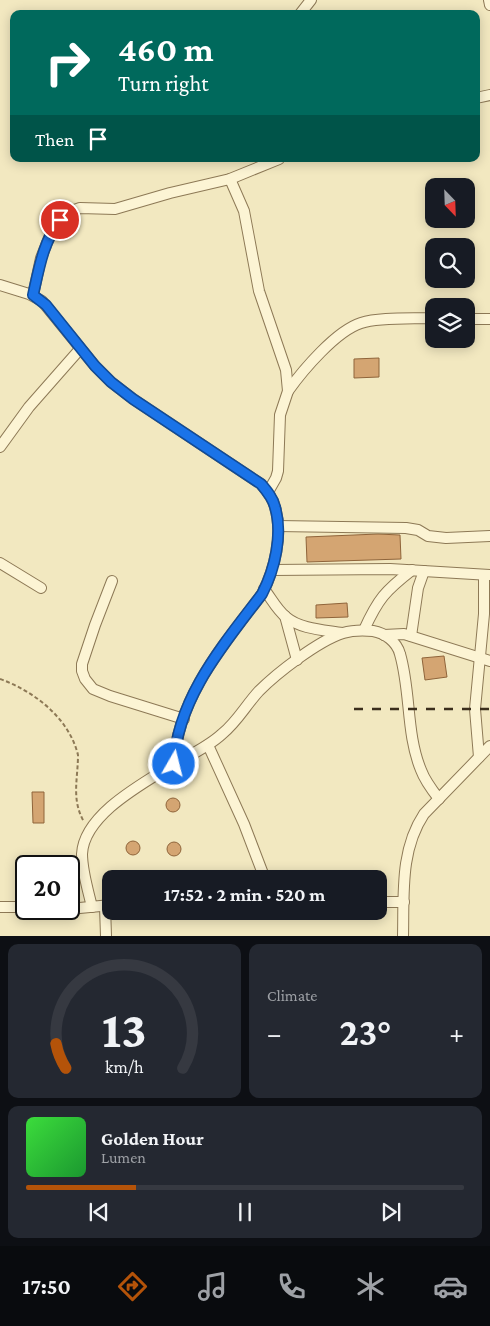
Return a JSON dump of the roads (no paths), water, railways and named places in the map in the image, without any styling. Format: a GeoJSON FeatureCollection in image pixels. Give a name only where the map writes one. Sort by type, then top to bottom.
{"type":"FeatureCollection","features":[{"type":"Feature","properties":{"kind":"lane"},"geometry":{"type":"LineString","coordinates":[[303,10],[311,0]]}},
{"type":"Feature","properties":{"kind":"lane"},"geometry":{"type":"LineString","coordinates":[[489,0],[490,5]]}},
{"type":"Feature","properties":{"kind":"lane"},"geometry":{"type":"LineString","coordinates":[[33,295],[41,258],[49,238],[54,228],[69,212],[80,208],[115,209],[170,193],[230,179],[272,162]]}},
{"type":"Feature","properties":{"kind":"lane"},"geometry":{"type":"LineString","coordinates":[[230,179],[244,211],[259,290],[286,370],[288,390]]}},
{"type":"Feature","properties":{"kind":"lane"},"geometry":{"type":"LineString","coordinates":[[0,286],[33,295],[46,305],[80,349],[106,376],[133,399],[261,484],[268,492],[276,508],[278,526],[272,570],[264,589],[213,660],[199,683],[178,737],[174,764]]}},
{"type":"Feature","properties":{"kind":"lane"},"geometry":{"type":"LineString","coordinates":[[268,492],[278,471],[280,415],[284,399],[299,374],[351,327],[371,320],[425,318]]}},
{"type":"Feature","properties":{"kind":"lane"},"geometry":{"type":"LineString","coordinates":[[475,319],[490,319]]}},
{"type":"Feature","properties":{"kind":"lane"},"geometry":{"type":"LineString","coordinates":[[0,447],[29,407],[80,349]]}},
{"type":"Feature","properties":{"kind":"lane"},"geometry":{"type":"LineString","coordinates":[[278,526],[406,528],[418,530],[428,536],[446,538],[490,536]]}},
{"type":"Feature","properties":{"kind":"lane"},"geometry":{"type":"LineString","coordinates":[[0,563],[41,588]]}},
{"type":"Feature","properties":{"kind":"lane"},"geometry":{"type":"LineString","coordinates":[[272,570],[390,569],[487,575],[484,614],[485,660],[475,709],[479,758]]}},
{"type":"Feature","properties":{"kind":"lane"},"geometry":{"type":"LineString","coordinates":[[364,630],[379,600],[387,589],[412,570]]}},
{"type":"Feature","properties":{"kind":"lane"},"geometry":{"type":"LineString","coordinates":[[411,636],[418,588],[424,571]]}},
{"type":"Feature","properties":{"kind":"lane"},"geometry":{"type":"LineString","coordinates":[[112,581],[82,664],[85,679],[93,689],[110,696],[184,719]]}},
{"type":"Feature","properties":{"kind":"lane"},"geometry":{"type":"LineString","coordinates":[[264,589],[285,616],[293,621],[310,627],[343,633]]}},
{"type":"Feature","properties":{"kind":"lane"},"geometry":{"type":"LineString","coordinates":[[285,616],[297,660]]}},
{"type":"Feature","properties":{"kind":"lane"},"geometry":{"type":"LineString","coordinates":[[92,907],[83,863],[84,842],[90,830],[108,810],[126,795],[208,745],[234,723],[273,677],[332,637],[343,633],[364,630],[384,634],[404,634],[485,660]]}},
{"type":"Feature","properties":{"kind":"lane"},"geometry":{"type":"LineString","coordinates":[[384,634],[396,645],[400,652],[406,678],[417,759],[424,777],[439,799]]}},
{"type":"Feature","properties":{"kind":"lane"},"geometry":{"type":"LineString","coordinates":[[208,745],[244,824],[262,870]]}},
{"type":"Feature","properties":{"kind":"lane"},"geometry":{"type":"LineString","coordinates":[[403,936],[405,873],[412,837],[424,814],[490,746]]}},
{"type":"Feature","properties":{"kind":"lane"},"geometry":{"type":"LineString","coordinates":[[387,902],[404,902]]}},
{"type":"Feature","properties":{"kind":"lane"},"geometry":{"type":"LineString","coordinates":[[80,908],[102,906]]}},
{"type":"Feature","properties":{"kind":"lane"},"geometry":{"type":"LineString","coordinates":[[0,907],[15,907]]}},
{"type":"Feature","properties":{"kind":"lane"},"geometry":{"type":"LineString","coordinates":[[106,936],[107,920]]}},
{"type":"Feature","properties":{"kind":"railway"},"geometry":{"type":"LineString","coordinates":[[354,709],[490,709]]}}]}
